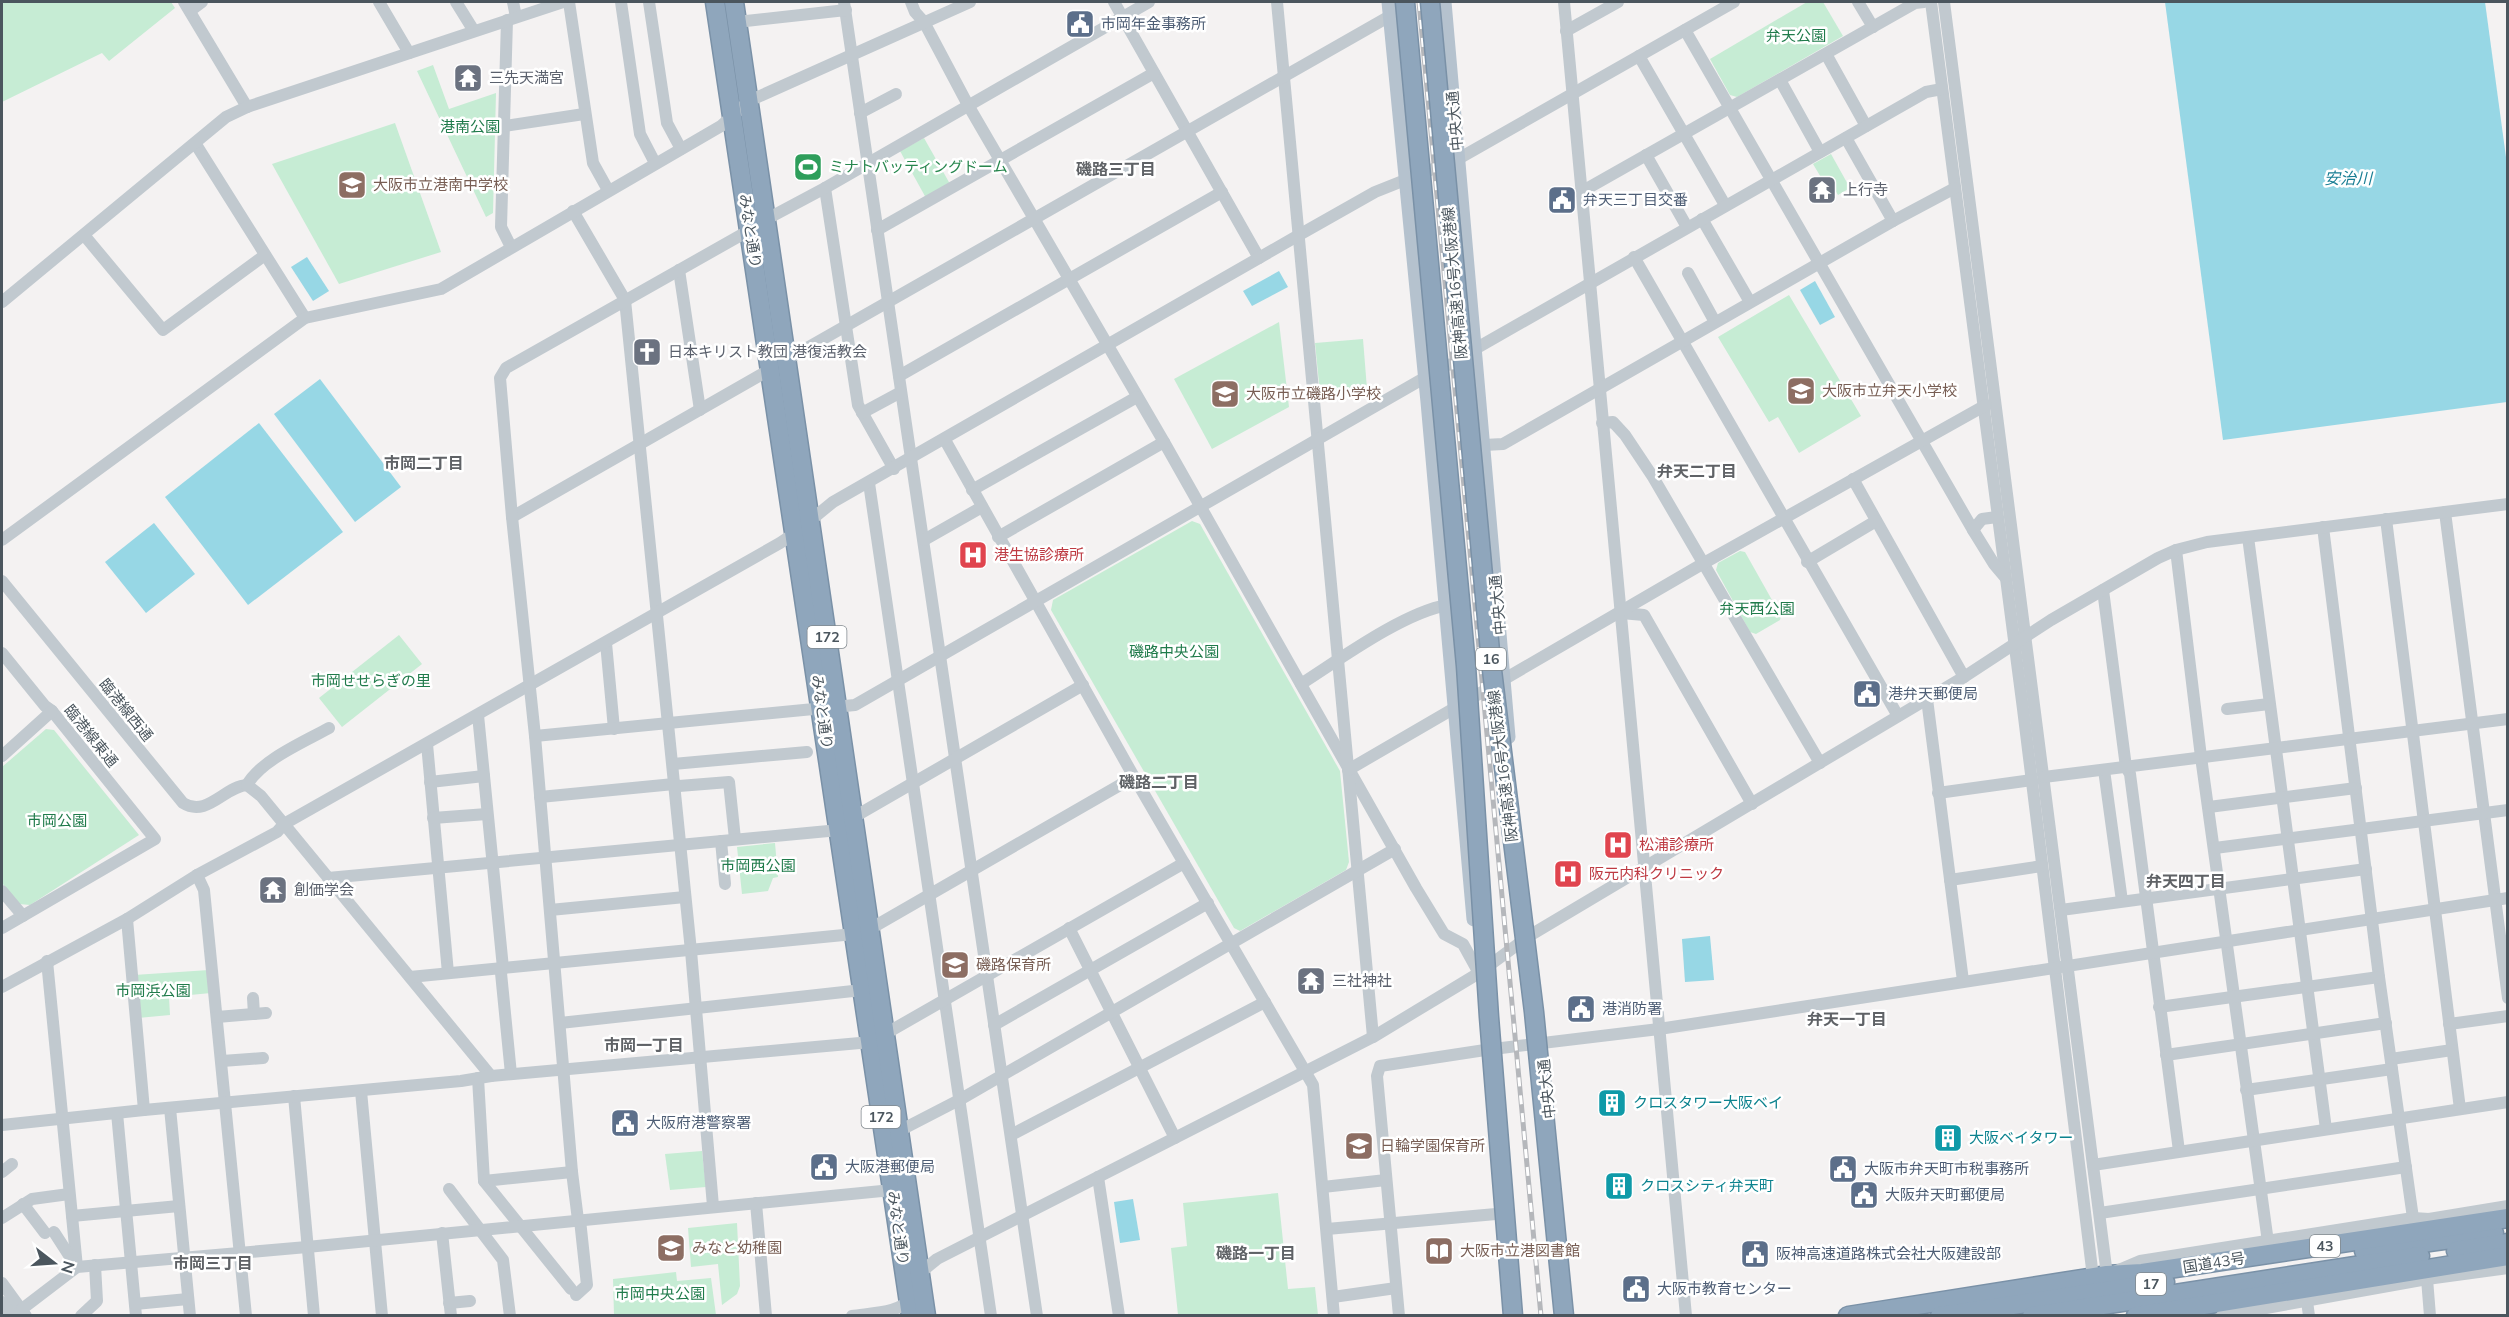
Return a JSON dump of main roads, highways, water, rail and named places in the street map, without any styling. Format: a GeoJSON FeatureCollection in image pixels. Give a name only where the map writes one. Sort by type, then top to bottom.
{"type":"FeatureCollection","features":[{"type":"Feature","properties":{"kind":"highway","name":"みなと通り"},"geometry":{"type":"LineString","coordinates":[[715,2],[733,115],[758,225]]}},
{"type":"Feature","properties":{"kind":"highway","name":"みなと通り"},"geometry":{"type":"LineString","coordinates":[[734,2],[749,101],[758,225],[778,365],[795,533],[829,708],[854,817],[862,931],[862,990],[878,1038],[899,1131],[926,1316]]}},
{"type":"Feature","properties":{"kind":"highway","name":"阪神高速16号大阪港線"},"geometry":{"type":"LineString","coordinates":[[1405,2],[1466,666],[1489,1017],[1513,1316]]}},
{"type":"Feature","properties":{"kind":"highway","name":"阪神高速16号大阪港線"},"geometry":{"type":"LineString","coordinates":[[1430,2],[1490,651],[1534,1012],[1564,1316]]}},
{"type":"Feature","properties":{"kind":"highway","name":"みなと通り"},"geometry":{"type":"LineString","coordinates":[[778,365],[810,521],[839,830],[862,931],[878,1038],[892,1190],[910,1308]]}},
{"type":"Feature","properties":{"kind":"highway","name":"国道43号"},"geometry":{"type":"LineString","coordinates":[[1848,1316],[2100,1276],[2142,1273],[2508,1218]]}},
{"type":"Feature","properties":{"kind":"highway","name":"17"},"geometry":{"type":"LineString","coordinates":[[2032,1316],[2508,1231]]}},
{"type":"Feature","properties":{"kind":"highway","name":"17"},"geometry":{"type":"LineString","coordinates":[[1940,1316],[2343,1261],[2508,1244]]}},
{"type":"Feature","properties":{"kind":"highway"},"geometry":{"type":"LineString","coordinates":[[2142,1314],[2508,1256]]}},
{"type":"Feature","properties":{"kind":"main road","name":"中央大通"},"geometry":{"type":"LineString","coordinates":[[1444,2],[1484,445],[1514,814],[1572,1316]]}},
{"type":"Feature","properties":{"kind":"main road"},"geometry":{"type":"LineString","coordinates":[[1390,9],[1456,708],[1479,973],[1504,1316]]}},
{"type":"Feature","properties":{"kind":"water","name":"安治川"},"geometry":{"type":"Polygon","coordinates":[[[2165,2],[2485,2],[2508,172],[2507,402],[2223,440],[2165,2]]]}},
{"type":"Feature","properties":{"kind":"water"},"geometry":{"type":"Polygon","coordinates":[[[307,257],[329,291],[313,301],[291,267],[307,257]]]}},
{"type":"Feature","properties":{"kind":"water"},"geometry":{"type":"Polygon","coordinates":[[[1279,271],[1288,287],[1252,306],[1243,291],[1279,271]]]}},
{"type":"Feature","properties":{"kind":"water"},"geometry":{"type":"Polygon","coordinates":[[[1815,281],[1835,317],[1820,325],[1800,290],[1815,281]]]}},
{"type":"Feature","properties":{"kind":"water"},"geometry":{"type":"Polygon","coordinates":[[[320,379],[401,487],[355,522],[274,414],[320,379]]]}},
{"type":"Feature","properties":{"kind":"water"},"geometry":{"type":"Polygon","coordinates":[[[259,423],[343,532],[248,605],[165,497],[259,423]]]}},
{"type":"Feature","properties":{"kind":"water"},"geometry":{"type":"Polygon","coordinates":[[[154,523],[195,574],[146,613],[105,562],[154,523]]]}},
{"type":"Feature","properties":{"kind":"water"},"geometry":{"type":"Polygon","coordinates":[[[1710,936],[1714,980],[1685,982],[1682,939],[1710,936]]]}},
{"type":"Feature","properties":{"kind":"water"},"geometry":{"type":"Polygon","coordinates":[[[1133,1199],[1140,1240],[1120,1243],[1114,1202],[1133,1199]]]}},
{"type":"Feature","properties":{"kind":"railway"},"geometry":{"type":"LineString","coordinates":[[1419,2],[1541,1316]]}},
{"type":"Feature","properties":{"kind":"place","name":"市岡年金事務所"},"geometry":{"type":"Point","coordinates":[1080,24]}},
{"type":"Feature","properties":{"kind":"place","name":"三先天満宮"},"geometry":{"type":"Point","coordinates":[468,78]}},
{"type":"Feature","properties":{"kind":"place","name":"ミナトバッティングドーム"},"geometry":{"type":"Point","coordinates":[808,167]}},
{"type":"Feature","properties":{"kind":"place","name":"大阪市立港南中学校"},"geometry":{"type":"Point","coordinates":[352,185]}},
{"type":"Feature","properties":{"kind":"place","name":"上行寺"},"geometry":{"type":"Point","coordinates":[1822,190]}},
{"type":"Feature","properties":{"kind":"place","name":"弁天三丁目交番"},"geometry":{"type":"Point","coordinates":[1562,200]}},
{"type":"Feature","properties":{"kind":"place","name":"日本キリスト教団 港復活教会"},"geometry":{"type":"Point","coordinates":[647,352]}},
{"type":"Feature","properties":{"kind":"place","name":"大阪市立弁天小学校"},"geometry":{"type":"Point","coordinates":[1801,391]}},
{"type":"Feature","properties":{"kind":"place","name":"大阪市立磯路小学校"},"geometry":{"type":"Point","coordinates":[1225,394]}},
{"type":"Feature","properties":{"kind":"place","name":"港生協診療所"},"geometry":{"type":"Point","coordinates":[973,555]}},
{"type":"Feature","properties":{"kind":"place","name":"港弁天郵便局"},"geometry":{"type":"Point","coordinates":[1867,694]}},
{"type":"Feature","properties":{"kind":"place","name":"松浦診療所"},"geometry":{"type":"Point","coordinates":[1618,845]}},
{"type":"Feature","properties":{"kind":"place","name":"阪元内科クリニック"},"geometry":{"type":"Point","coordinates":[1568,874]}},
{"type":"Feature","properties":{"kind":"place","name":"創価学会"},"geometry":{"type":"Point","coordinates":[273,890]}},
{"type":"Feature","properties":{"kind":"place","name":"磯路保育所"},"geometry":{"type":"Point","coordinates":[955,965]}},
{"type":"Feature","properties":{"kind":"place","name":"三社神社"},"geometry":{"type":"Point","coordinates":[1311,981]}},
{"type":"Feature","properties":{"kind":"place","name":"港消防署"},"geometry":{"type":"Point","coordinates":[1581,1009]}},
{"type":"Feature","properties":{"kind":"place","name":"クロスタワー大阪ベイ"},"geometry":{"type":"Point","coordinates":[1612,1103]}},
{"type":"Feature","properties":{"kind":"place","name":"大阪府港警察署"},"geometry":{"type":"Point","coordinates":[625,1123]}},
{"type":"Feature","properties":{"kind":"place","name":"大阪ベイタワー"},"geometry":{"type":"Point","coordinates":[1948,1138]}},
{"type":"Feature","properties":{"kind":"place","name":"日輪学園保育所"},"geometry":{"type":"Point","coordinates":[1359,1146]}},
{"type":"Feature","properties":{"kind":"place","name":"大阪港郵便局"},"geometry":{"type":"Point","coordinates":[824,1167]}},
{"type":"Feature","properties":{"kind":"place","name":"大阪市弁天町市税事務所"},"geometry":{"type":"Point","coordinates":[1843,1169]}},
{"type":"Feature","properties":{"kind":"place","name":"クロスシティ弁天町"},"geometry":{"type":"Point","coordinates":[1619,1186]}},
{"type":"Feature","properties":{"kind":"place","name":"大阪弁天町郵便局"},"geometry":{"type":"Point","coordinates":[1864,1195]}},
{"type":"Feature","properties":{"kind":"place","name":"みなと幼稚園"},"geometry":{"type":"Point","coordinates":[671,1248]}},
{"type":"Feature","properties":{"kind":"place","name":"大阪市立港図書館"},"geometry":{"type":"Point","coordinates":[1439,1251]}},
{"type":"Feature","properties":{"kind":"place","name":"阪神高速道路株式会社大阪建設部"},"geometry":{"type":"Point","coordinates":[1755,1254]}},
{"type":"Feature","properties":{"kind":"place","name":"大阪市教育センター"},"geometry":{"type":"Point","coordinates":[1636,1289]}},
{"type":"Feature","properties":{"kind":"district","name":"磯路三丁目"},"geometry":{"type":"Point","coordinates":[1116,169]}},
{"type":"Feature","properties":{"kind":"district","name":"市岡二丁目"},"geometry":{"type":"Point","coordinates":[424,463]}},
{"type":"Feature","properties":{"kind":"district","name":"弁天二丁目"},"geometry":{"type":"Point","coordinates":[1697,471]}},
{"type":"Feature","properties":{"kind":"district","name":"磯路二丁目"},"geometry":{"type":"Point","coordinates":[1159,782]}},
{"type":"Feature","properties":{"kind":"district","name":"弁天四丁目"},"geometry":{"type":"Point","coordinates":[2186,881]}},
{"type":"Feature","properties":{"kind":"district","name":"弁天一丁目"},"geometry":{"type":"Point","coordinates":[1847,1019]}},
{"type":"Feature","properties":{"kind":"district","name":"市岡一丁目"},"geometry":{"type":"Point","coordinates":[644,1045]}},
{"type":"Feature","properties":{"kind":"district","name":"磯路一丁目"},"geometry":{"type":"Point","coordinates":[1256,1253]}},
{"type":"Feature","properties":{"kind":"district","name":"市岡三丁目"},"geometry":{"type":"Point","coordinates":[213,1263]}},
{"type":"Feature","properties":{"kind":"park label","name":"弁天公園"},"geometry":{"type":"Point","coordinates":[1796,36]}},
{"type":"Feature","properties":{"kind":"park label","name":"港南公園"},"geometry":{"type":"Point","coordinates":[470,127]}},
{"type":"Feature","properties":{"kind":"park label","name":"弁天西公園"},"geometry":{"type":"Point","coordinates":[1757,609]}},
{"type":"Feature","properties":{"kind":"park label","name":"磯路中央公園"},"geometry":{"type":"Point","coordinates":[1174,652]}},
{"type":"Feature","properties":{"kind":"park label","name":"市岡せせらぎの里"},"geometry":{"type":"Point","coordinates":[371,681]}},
{"type":"Feature","properties":{"kind":"park label","name":"市岡公園"},"geometry":{"type":"Point","coordinates":[57,821]}},
{"type":"Feature","properties":{"kind":"park label","name":"市岡西公園"},"geometry":{"type":"Point","coordinates":[758,866]}},
{"type":"Feature","properties":{"kind":"park label","name":"市岡浜公園"},"geometry":{"type":"Point","coordinates":[153,991]}},
{"type":"Feature","properties":{"kind":"park label","name":"市岡中央公園"},"geometry":{"type":"Point","coordinates":[660,1294]}}]}
